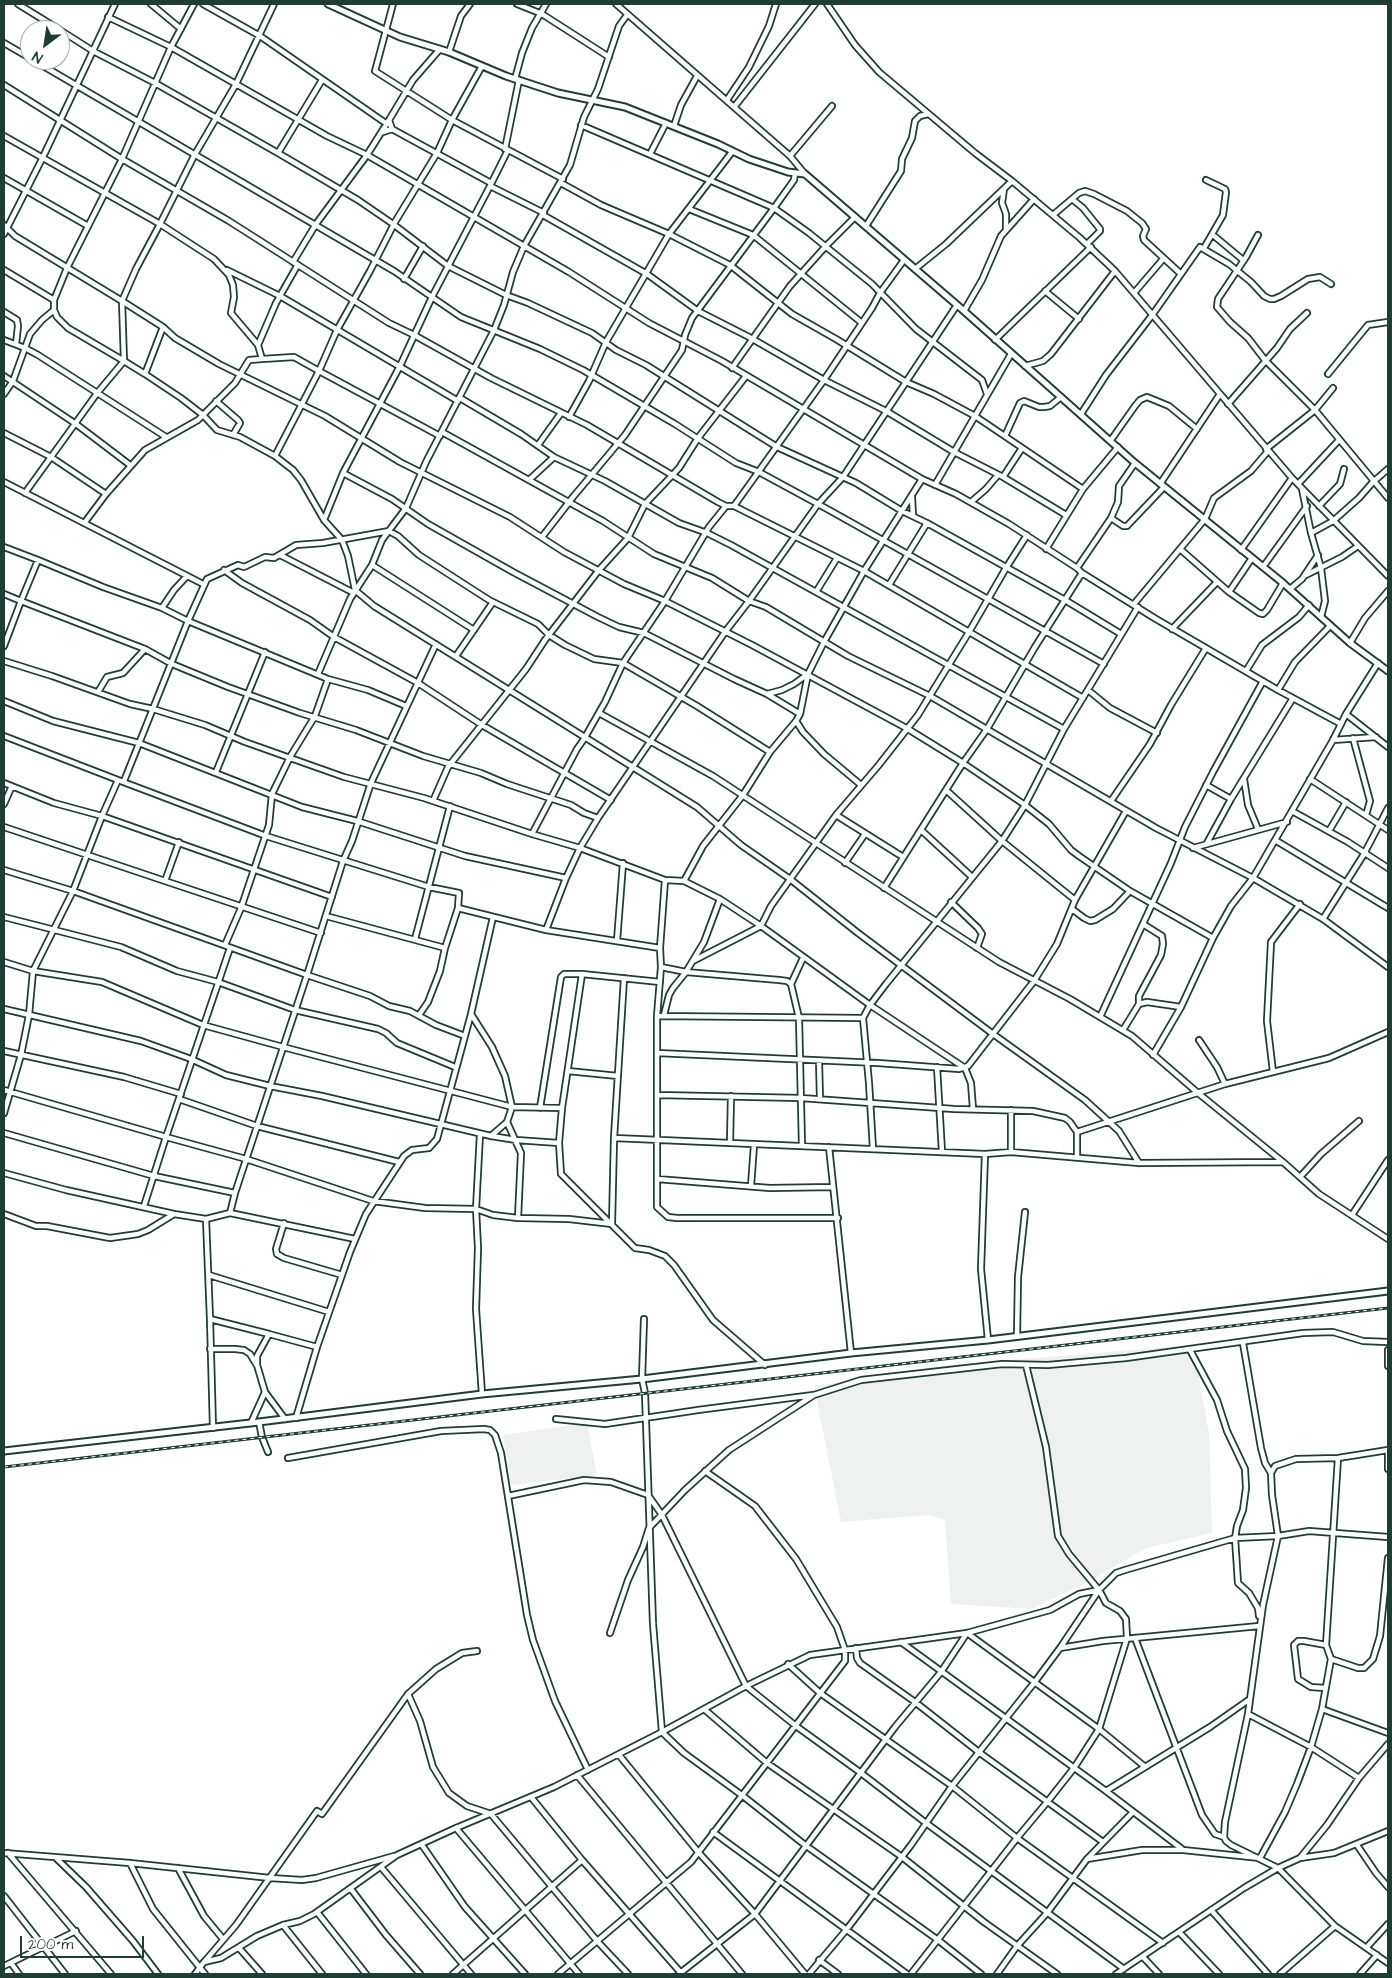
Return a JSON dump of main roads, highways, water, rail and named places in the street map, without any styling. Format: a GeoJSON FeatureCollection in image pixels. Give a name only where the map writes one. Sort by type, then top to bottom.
{"type":"FeatureCollection","features":[{"type":"Feature","properties":{"kind":"railway"},"geometry":{"type":"LineString","coordinates":[[4,1467],[1388,1308]]}}]}
